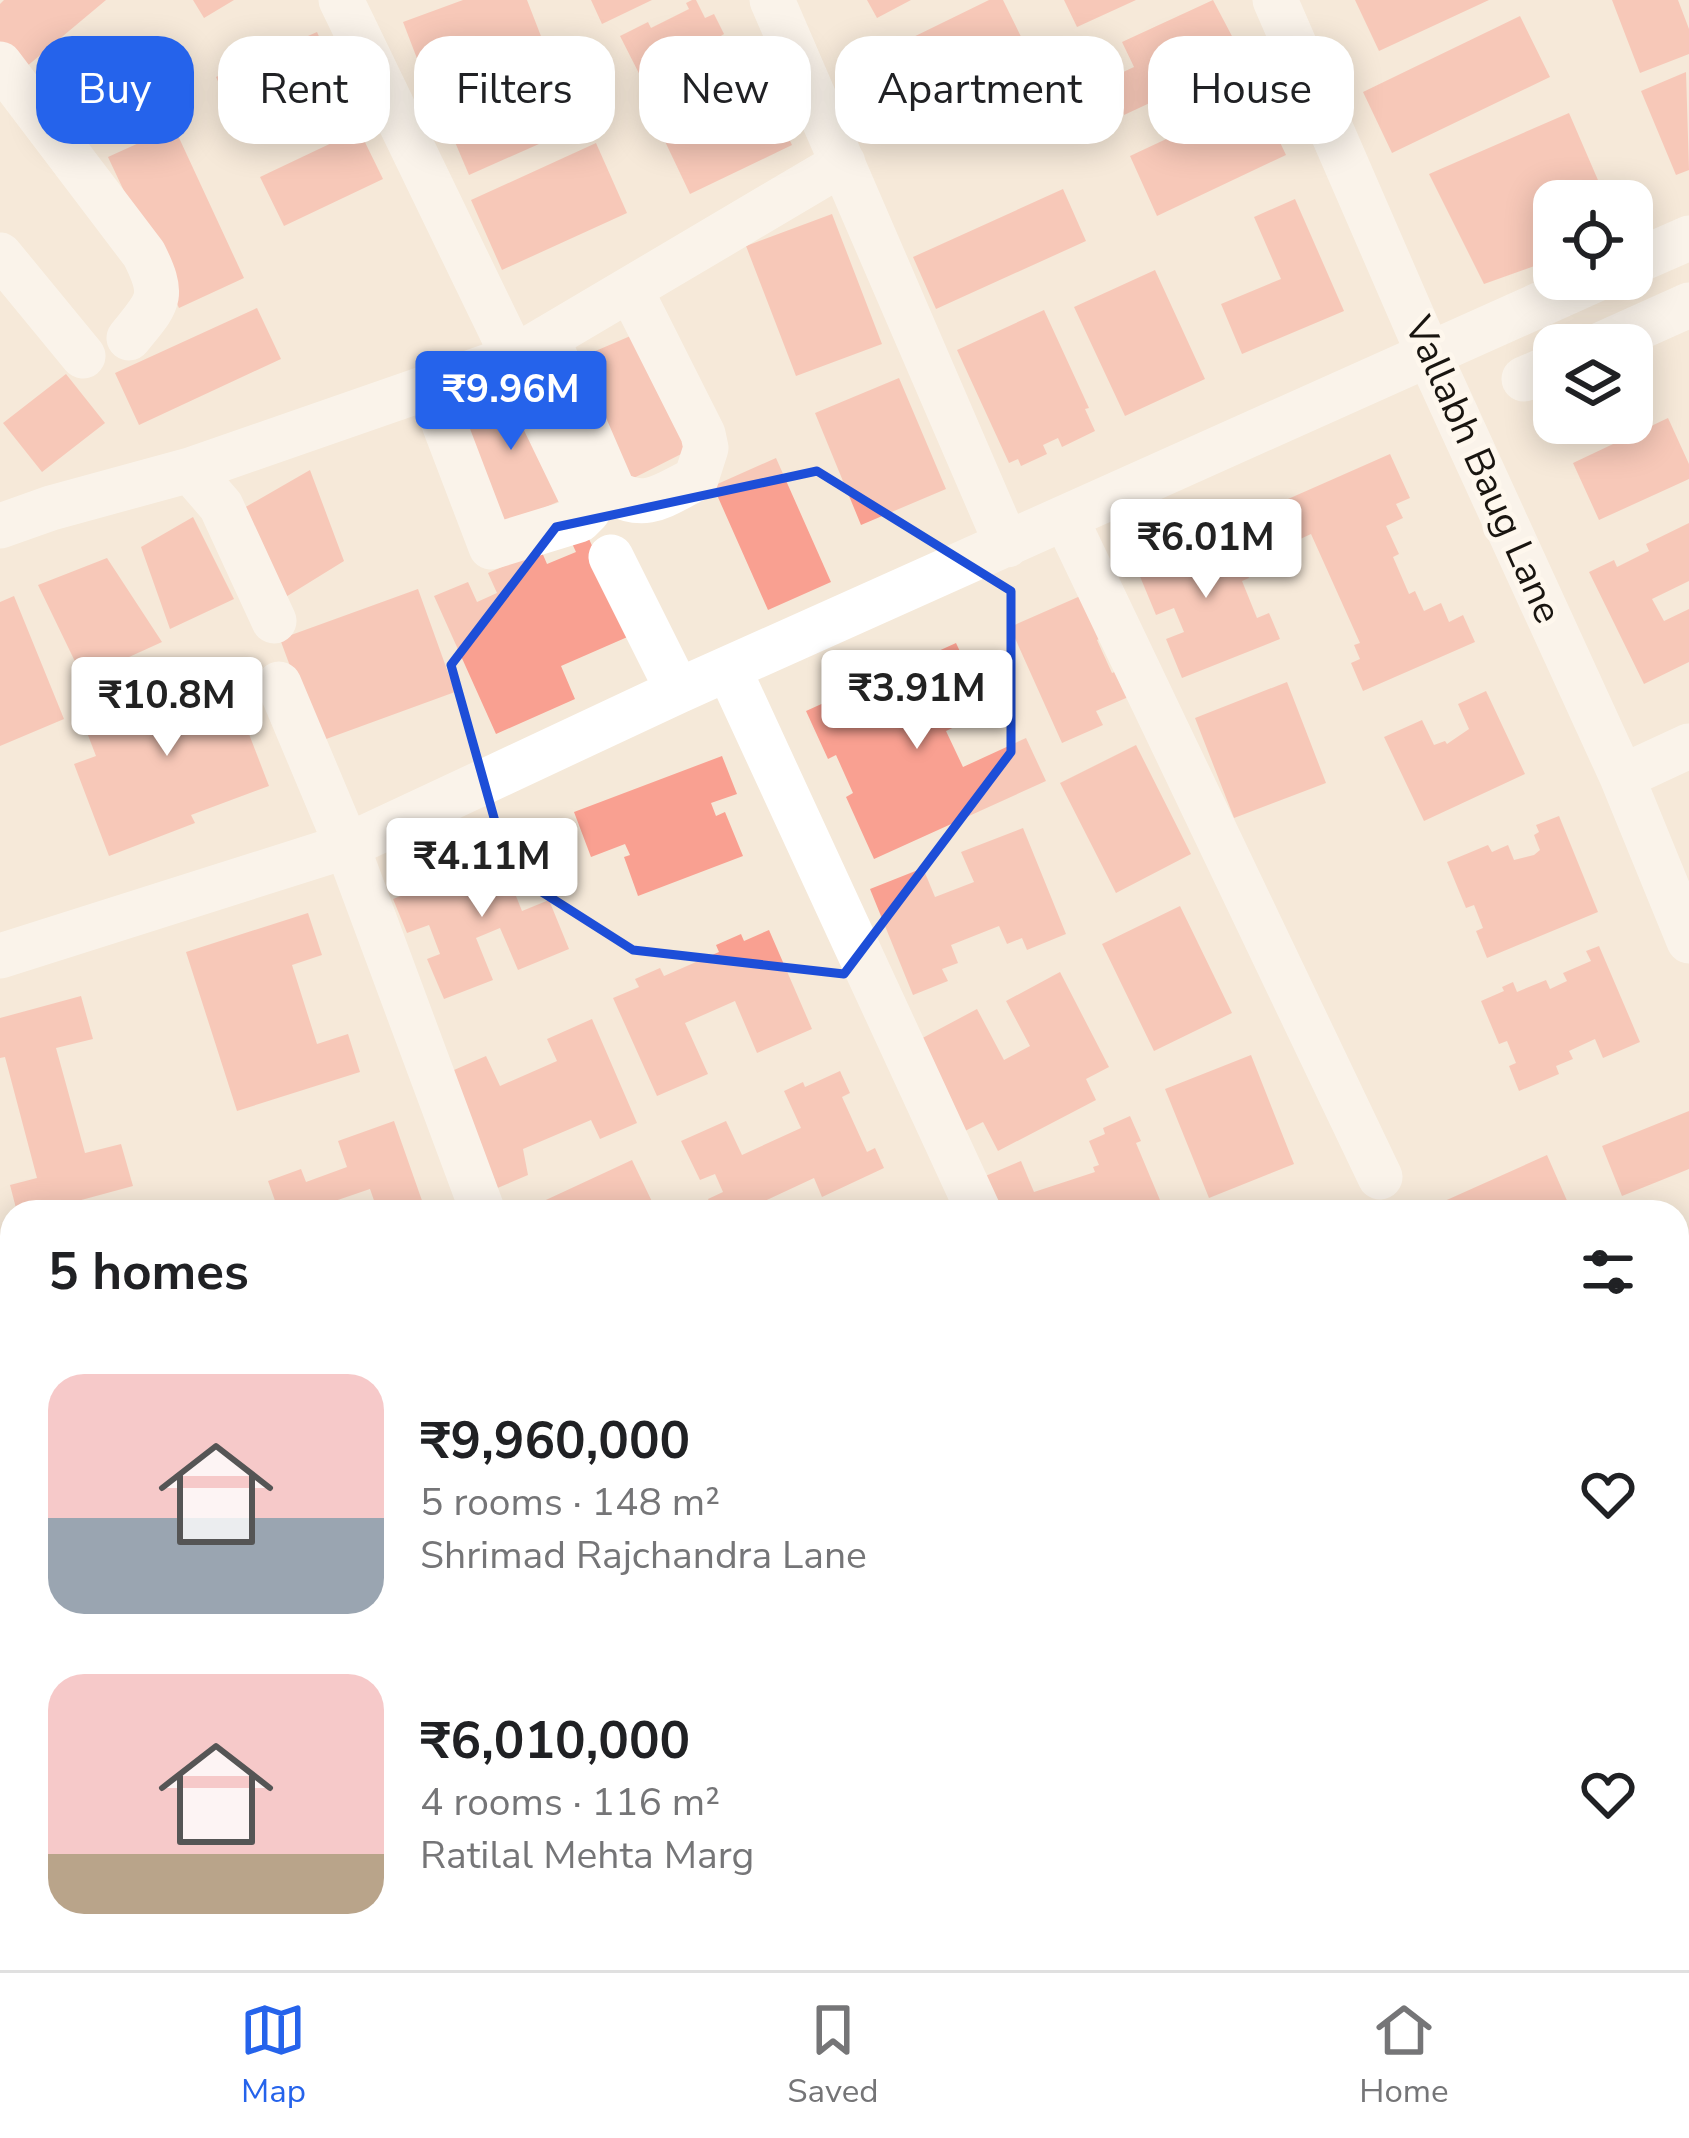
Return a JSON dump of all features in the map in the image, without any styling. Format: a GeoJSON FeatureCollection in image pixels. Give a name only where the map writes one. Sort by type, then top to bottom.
{"type":"FeatureCollection","features":[{"type":"Feature","properties":{"kind":"street"},"geometry":{"type":"LineString","coordinates":[[341,0],[413,156],[614,493],[633,503],[651,500],[696,479],[706,448],[629,289]]}},
{"type":"Feature","properties":{"kind":"street"},"geometry":{"type":"LineString","coordinates":[[772,0],[1007,544]]}},
{"type":"Feature","properties":{"kind":"street","name":"Vallabh Baug Lane"},"geometry":{"type":"LineString","coordinates":[[1275,0],[1622,777],[1689,941]]}},
{"type":"Feature","properties":{"kind":"street"},"geometry":{"type":"LineString","coordinates":[[0,64],[144,254],[159,284],[157,304],[129,338]]}},
{"type":"Feature","properties":{"kind":"street"},"geometry":{"type":"LineString","coordinates":[[0,526],[190,470],[531,347],[843,163]]}},
{"type":"Feature","properties":{"kind":"street"},"geometry":{"type":"LineString","coordinates":[[1653,254],[1689,238]]}},
{"type":"Feature","properties":{"kind":"street"},"geometry":{"type":"LineString","coordinates":[[0,255],[83,356]]}},
{"type":"Feature","properties":{"kind":"street"},"geometry":{"type":"LineString","coordinates":[[0,956],[347,846],[678,691],[1552,300]]}},
{"type":"Feature","properties":{"kind":"street"},"geometry":{"type":"LineString","coordinates":[[1647,324],[1689,305]]}},
{"type":"Feature","properties":{"kind":"street"},"geometry":{"type":"LineString","coordinates":[[430,387],[491,547],[579,520],[587,511],[531,347]]}},
{"type":"Feature","properties":{"kind":"street"},"geometry":{"type":"LineString","coordinates":[[190,470],[221,506],[274,622]]}},
{"type":"Feature","properties":{"kind":"street"},"geometry":{"type":"LineString","coordinates":[[1066,519],[1380,1177]]}},
{"type":"Feature","properties":{"kind":"street"},"geometry":{"type":"LineString","coordinates":[[611,557],[678,691]]}},
{"type":"Feature","properties":{"kind":"street"},"geometry":{"type":"LineString","coordinates":[[729,670],[973,1200]]}},
{"type":"Feature","properties":{"kind":"street"},"geometry":{"type":"LineString","coordinates":[[279,684],[347,846],[479,1200]]}},
{"type":"Feature","properties":{"kind":"street"},"geometry":{"type":"LineString","coordinates":[[1622,777],[1689,746]]}},
{"type":"Feature","properties":{"kind":"highlighted area"},"geometry":{"type":"Polygon","coordinates":[[[817,471],[1011,591],[1011,752],[844,974],[633,950],[509,871],[451,665],[556,527],[817,471]]]}},
{"type":"Feature","properties":{"kind":"building"},"geometry":{"type":"Polygon","coordinates":[[[4,0],[106,0],[63,36],[36,36],[36,59],[20,72],[0,48],[0,4],[4,0]]]}},
{"type":"Feature","properties":{"kind":"building"},"geometry":{"type":"Polygon","coordinates":[[[193,0],[234,0],[204,18],[193,0]]]}},
{"type":"Feature","properties":{"kind":"building"},"geometry":{"type":"Polygon","coordinates":[[[463,0],[527,0],[541,36],[414,36],[414,51],[403,22],[463,0]]]}},
{"type":"Feature","properties":{"kind":"building"},"geometry":{"type":"Polygon","coordinates":[[[591,0],[652,0],[602,24],[591,0]]]}},
{"type":"Feature","properties":{"kind":"building"},"geometry":{"type":"Polygon","coordinates":[[[696,0],[705,18],[714,14],[724,34],[639,36],[639,73],[620,36],[648,22],[651,28],[689,9],[686,3],[696,0]]]}},
{"type":"Feature","properties":{"kind":"building"},"geometry":{"type":"Polygon","coordinates":[[[867,0],[911,0],[877,18],[867,0]]]}},
{"type":"Feature","properties":{"kind":"building"},"geometry":{"type":"Polygon","coordinates":[[[989,0],[1003,0],[1021,36],[915,36],[989,0]]]}},
{"type":"Feature","properties":{"kind":"building"},"geometry":{"type":"Polygon","coordinates":[[[1064,0],[1136,0],[1077,27],[1064,0]]]}},
{"type":"Feature","properties":{"kind":"building"},"geometry":{"type":"Polygon","coordinates":[[[1213,0],[1232,36],[1148,36],[1148,104],[1124,115],[1124,72],[1134,67],[1124,41],[1213,0]]]}},
{"type":"Feature","properties":{"kind":"building"},"geometry":{"type":"Polygon","coordinates":[[[1355,0],[1489,0],[1379,51],[1355,0]]]}},
{"type":"Feature","properties":{"kind":"building"},"geometry":{"type":"Polygon","coordinates":[[[1612,0],[1678,0],[1689,29],[1689,54],[1640,73],[1612,0]]]}},
{"type":"Feature","properties":{"kind":"building"},"geometry":{"type":"Polygon","coordinates":[[[1520,16],[1550,77],[1392,153],[1363,92],[1520,16]]]}},
{"type":"Feature","properties":{"kind":"building"},"geometry":{"type":"Polygon","coordinates":[[[1686,72],[1689,170],[1676,175],[1641,91],[1686,72]]]}},
{"type":"Feature","properties":{"kind":"building"},"geometry":{"type":"Polygon","coordinates":[[[1569,113],[1598,180],[1533,180],[1533,266],[1484,284],[1429,174],[1569,113]]]}},
{"type":"Feature","properties":{"kind":"building"},"geometry":{"type":"Polygon","coordinates":[[[137,144],[182,144],[244,278],[179,308],[108,157],[137,144]]]}},
{"type":"Feature","properties":{"kind":"building"},"geometry":{"type":"Polygon","coordinates":[[[330,144],[366,144],[383,179],[284,226],[260,177],[330,144]]]}},
{"type":"Feature","properties":{"kind":"building"},"geometry":{"type":"Polygon","coordinates":[[[456,144],[539,144],[469,175],[456,144]]]}},
{"type":"Feature","properties":{"kind":"building"},"geometry":{"type":"Polygon","coordinates":[[[596,144],[627,213],[502,270],[471,200],[596,144]]]}},
{"type":"Feature","properties":{"kind":"building"},"geometry":{"type":"Polygon","coordinates":[[[666,144],[792,144],[792,145],[690,194],[666,144]]]}},
{"type":"Feature","properties":{"kind":"building"},"geometry":{"type":"Polygon","coordinates":[[[1156,144],[1281,144],[1286,155],[1157,216],[1130,156],[1156,144]]]}},
{"type":"Feature","properties":{"kind":"building"},"geometry":{"type":"Polygon","coordinates":[[[1063,189],[1086,241],[936,309],[913,257],[1063,189]]]}},
{"type":"Feature","properties":{"kind":"building"},"geometry":{"type":"Polygon","coordinates":[[[1295,199],[1344,311],[1242,354],[1221,304],[1281,279],[1254,217],[1295,199]]]}},
{"type":"Feature","properties":{"kind":"building"},"geometry":{"type":"Polygon","coordinates":[[[832,214],[882,344],[796,376],[746,246],[832,214]]]}},
{"type":"Feature","properties":{"kind":"building"},"geometry":{"type":"Polygon","coordinates":[[[1155,270],[1205,379],[1125,416],[1074,307],[1155,270]]]}},
{"type":"Feature","properties":{"kind":"building"},"geometry":{"type":"Polygon","coordinates":[[[257,308],[281,359],[139,425],[115,373],[257,308]]]}},
{"type":"Feature","properties":{"kind":"building"},"geometry":{"type":"Polygon","coordinates":[[[1044,310],[1095,431],[1062,447],[1058,438],[1043,445],[1047,454],[1021,466],[1018,459],[1009,463],[957,350],[1044,310]]]}},
{"type":"Feature","properties":{"kind":"building"},"geometry":{"type":"Polygon","coordinates":[[[642,331],[697,446],[618,486],[563,365],[642,331]]]}},
{"type":"Feature","properties":{"kind":"building"},"geometry":{"type":"Polygon","coordinates":[[[66,374],[105,423],[42,472],[3,423],[66,374]]]}},
{"type":"Feature","properties":{"kind":"building"},"geometry":{"type":"Polygon","coordinates":[[[518,376],[569,497],[500,527],[456,408],[518,376]]]}},
{"type":"Feature","properties":{"kind":"building"},"geometry":{"type":"Polygon","coordinates":[[[899,378],[946,489],[861,525],[815,413],[899,378]]]}},
{"type":"Feature","properties":{"kind":"building"},"geometry":{"type":"Polygon","coordinates":[[[1668,418],[1689,464],[1689,479],[1599,520],[1573,463],[1613,444],[1653,444],[1653,425],[1668,418]]]}},
{"type":"Feature","properties":{"kind":"building"},"geometry":{"type":"Polygon","coordinates":[[[1390,454],[1410,498],[1396,504],[1403,518],[1386,526],[1409,594],[1415,591],[1424,611],[1441,603],[1449,622],[1463,615],[1475,642],[1363,691],[1351,663],[1360,659],[1354,645],[1360,643],[1311,534],[1296,541],[1279,503],[1390,454]]]}},
{"type":"Feature","properties":{"kind":"building"},"geometry":{"type":"Polygon","coordinates":[[[776,458],[831,582],[768,610],[713,486],[776,458]]]}},
{"type":"Feature","properties":{"kind":"building"},"geometry":{"type":"Polygon","coordinates":[[[310,470],[344,561],[276,603],[230,516],[310,470]]]}},
{"type":"Feature","properties":{"kind":"building"},"geometry":{"type":"Polygon","coordinates":[[[193,517],[234,599],[170,629],[141,547],[193,517]]]}},
{"type":"Feature","properties":{"kind":"building"},"geometry":{"type":"Polygon","coordinates":[[[1689,523],[1689,581],[1652,599],[1664,621],[1689,609],[1689,662],[1644,684],[1589,572],[1614,560],[1617,567],[1649,551],[1646,544],[1689,523]]]}},
{"type":"Feature","properties":{"kind":"building"},"geometry":{"type":"Polygon","coordinates":[[[1227,525],[1249,578],[1242,581],[1257,618],[1269,613],[1280,639],[1182,678],[1166,639],[1184,632],[1174,608],[1156,615],[1134,562],[1227,525]]]}},
{"type":"Feature","properties":{"kind":"building"},"geometry":{"type":"Polygon","coordinates":[[[585,530],[632,635],[561,666],[575,699],[496,734],[434,596],[468,582],[477,602],[497,593],[488,573],[541,550],[547,564],[576,552],[569,537],[585,530]]]}},
{"type":"Feature","properties":{"kind":"building"},"geometry":{"type":"Polygon","coordinates":[[[107,558],[162,642],[83,678],[38,585],[107,558]]]}},
{"type":"Feature","properties":{"kind":"building"},"geometry":{"type":"Polygon","coordinates":[[[418,589],[455,692],[318,742],[280,639],[418,589]]]}},
{"type":"Feature","properties":{"kind":"building"},"geometry":{"type":"Polygon","coordinates":[[[1094,590],[1114,632],[1097,640],[1112,673],[1129,666],[1140,692],[1096,711],[1103,725],[1062,743],[1010,627],[1094,590]]]}},
{"type":"Feature","properties":{"kind":"building"},"geometry":{"type":"Polygon","coordinates":[[[14,596],[64,719],[0,746],[0,602],[14,596]]]}},
{"type":"Feature","properties":{"kind":"building"},"geometry":{"type":"Polygon","coordinates":[[[956,643],[988,711],[946,731],[963,767],[1026,738],[1046,781],[874,859],[846,797],[853,793],[836,755],[828,759],[806,711],[956,643]]]}},
{"type":"Feature","properties":{"kind":"building"},"geometry":{"type":"Polygon","coordinates":[[[222,664],[269,786],[191,815],[195,823],[109,856],[74,764],[96,756],[81,717],[222,664]]]}},
{"type":"Feature","properties":{"kind":"building"},"geometry":{"type":"Polygon","coordinates":[[[1287,682],[1326,783],[1234,818],[1195,718],[1287,682]]]}},
{"type":"Feature","properties":{"kind":"building"},"geometry":{"type":"Polygon","coordinates":[[[1486,691],[1525,774],[1424,821],[1384,737],[1422,720],[1434,745],[1447,744],[1469,729],[1458,704],[1486,691]]]}},
{"type":"Feature","properties":{"kind":"building"},"geometry":{"type":"Polygon","coordinates":[[[1136,745],[1191,854],[1116,893],[1060,783],[1136,745]]]}},
{"type":"Feature","properties":{"kind":"building"},"geometry":{"type":"Polygon","coordinates":[[[722,756],[737,794],[711,803],[716,816],[725,812],[743,856],[638,896],[624,857],[630,855],[625,844],[591,857],[574,812],[722,756]]]}},
{"type":"Feature","properties":{"kind":"building"},"geometry":{"type":"Polygon","coordinates":[[[1559,816],[1598,912],[1487,958],[1476,931],[1483,928],[1474,905],[1466,908],[1447,862],[1488,845],[1492,852],[1508,845],[1514,860],[1534,855],[1540,850],[1536,825],[1559,816]]]}},
{"type":"Feature","properties":{"kind":"building"},"geometry":{"type":"Polygon","coordinates":[[[1023,828],[1066,934],[1027,950],[1022,938],[1007,944],[999,926],[951,945],[958,963],[942,969],[948,981],[913,995],[870,889],[923,868],[935,897],[974,882],[961,852],[1023,828]]]}},
{"type":"Feature","properties":{"kind":"building"},"geometry":{"type":"Polygon","coordinates":[[[527,845],[541,880],[514,891],[522,911],[549,900],[569,949],[518,970],[500,928],[476,938],[493,980],[444,999],[427,959],[440,954],[429,925],[407,933],[393,899],[527,845]]]}},
{"type":"Feature","properties":{"kind":"building"},"geometry":{"type":"Polygon","coordinates":[[[1180,906],[1232,1013],[1154,1051],[1102,944],[1180,906]]]}},
{"type":"Feature","properties":{"kind":"building"},"geometry":{"type":"Polygon","coordinates":[[[308,913],[322,955],[292,965],[317,1044],[348,1034],[360,1072],[237,1111],[186,952],[308,913]]]}},
{"type":"Feature","properties":{"kind":"building"},"geometry":{"type":"Polygon","coordinates":[[[769,930],[812,1029],[757,1053],[735,1001],[685,1023],[708,1074],[657,1096],[613,998],[639,987],[635,979],[660,968],[664,976],[719,952],[716,945],[741,934],[744,941],[769,930]]]}},
{"type":"Feature","properties":{"kind":"building"},"geometry":{"type":"Polygon","coordinates":[[[1599,946],[1640,1042],[1603,1058],[1595,1039],[1569,1051],[1573,1059],[1556,1066],[1559,1074],[1519,1091],[1509,1066],[1516,1063],[1507,1041],[1499,1044],[1481,1001],[1513,982],[1517,992],[1546,980],[1550,989],[1567,981],[1563,973],[1591,961],[1586,951],[1599,946]]]}},
{"type":"Feature","properties":{"kind":"building"},"geometry":{"type":"Polygon","coordinates":[[[1060,972],[1109,1067],[1086,1079],[1096,1100],[998,1151],[983,1122],[963,1132],[915,1042],[977,1009],[1004,1060],[1030,1046],[1006,1001],[1060,972]]]}},
{"type":"Feature","properties":{"kind":"building"},"geometry":{"type":"Polygon","coordinates":[[[81,996],[93,1039],[56,1048],[85,1153],[121,1144],[133,1186],[81,1200],[14,1200],[10,1185],[37,1178],[5,1057],[0,1058],[0,1018],[81,996]]]}},
{"type":"Feature","properties":{"kind":"building"},"geometry":{"type":"Polygon","coordinates":[[[592,1019],[637,1123],[600,1139],[591,1120],[523,1149],[528,1175],[488,1192],[438,1077],[486,1056],[500,1086],[557,1061],[547,1039],[592,1019]]]}},
{"type":"Feature","properties":{"kind":"building"},"geometry":{"type":"Polygon","coordinates":[[[1251,1055],[1294,1164],[1209,1198],[1165,1089],[1251,1055]]]}},
{"type":"Feature","properties":{"kind":"building"},"geometry":{"type":"Polygon","coordinates":[[[840,1071],[850,1093],[842,1097],[867,1152],[875,1148],[884,1168],[822,1197],[814,1178],[767,1200],[708,1200],[723,1192],[715,1174],[700,1180],[681,1141],[726,1121],[742,1155],[801,1128],[784,1091],[803,1082],[805,1087],[840,1071]]]}},
{"type":"Feature","properties":{"kind":"building"},"geometry":{"type":"Polygon","coordinates":[[[1689,1111],[1689,1169],[1622,1196],[1602,1146],[1689,1111]]]}},
{"type":"Feature","properties":{"kind":"building"},"geometry":{"type":"Polygon","coordinates":[[[1130,1116],[1160,1200],[992,1200],[976,1180],[1021,1161],[1034,1192],[1095,1172],[1093,1167],[1099,1165],[1089,1141],[1105,1134],[1103,1128],[1130,1116]]]}},
{"type":"Feature","properties":{"kind":"building"},"geometry":{"type":"Polygon","coordinates":[[[394,1121],[422,1200],[374,1200],[370,1189],[338,1200],[275,1200],[268,1181],[301,1169],[306,1182],[347,1167],[338,1141],[394,1121]]]}},
{"type":"Feature","properties":{"kind":"building"},"geometry":{"type":"Polygon","coordinates":[[[1547,1155],[1567,1200],[1447,1200],[1547,1155]]]}},
{"type":"Feature","properties":{"kind":"building"},"geometry":{"type":"Polygon","coordinates":[[[632,1160],[651,1200],[546,1200],[632,1160]]]}}]}
